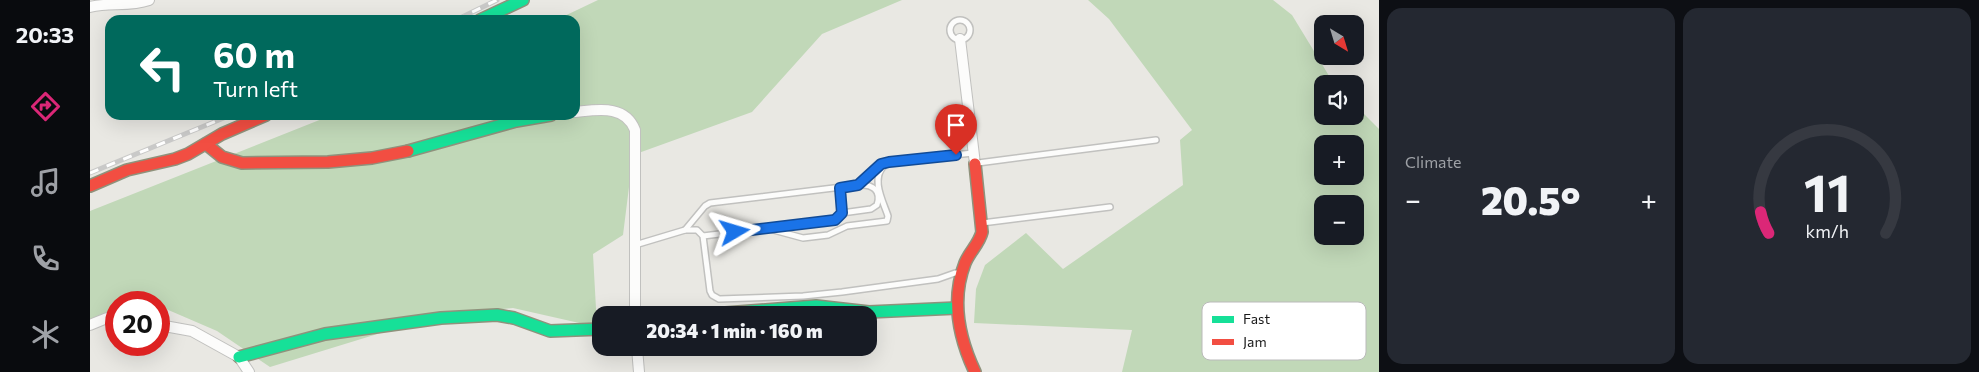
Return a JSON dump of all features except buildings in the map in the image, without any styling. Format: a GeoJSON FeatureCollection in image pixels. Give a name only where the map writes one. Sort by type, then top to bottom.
{"type":"FeatureCollection","features":[{"type":"Feature","properties":{"kind":"street"},"geometry":{"type":"LineString","coordinates":[[90,7],[117,2],[133,4],[149,0]]}},
{"type":"Feature","properties":{"kind":"street"},"geometry":{"type":"LineString","coordinates":[[491,15],[523,0]]}},
{"type":"Feature","properties":{"kind":"street"},"geometry":{"type":"LineString","coordinates":[[960,40],[982,223],[981,238],[966,261],[962,273],[957,308],[964,350],[975,372]]}},
{"type":"Feature","properties":{"kind":"street"},"geometry":{"type":"LineString","coordinates":[[580,112],[609,109],[631,120],[635,130],[635,306]]}},
{"type":"Feature","properties":{"kind":"street"},"geometry":{"type":"LineString","coordinates":[[90,186],[127,170],[175,160],[222,134],[254,120]]}},
{"type":"Feature","properties":{"kind":"street"},"geometry":{"type":"LineString","coordinates":[[206,144],[219,157],[242,163],[348,160],[414,150],[521,120]]}},
{"type":"Feature","properties":{"kind":"street"},"geometry":{"type":"LineString","coordinates":[[877,312],[957,308]]}},
{"type":"Feature","properties":{"kind":"street"},"geometry":{"type":"LineString","coordinates":[[239,357],[325,334],[441,318],[497,315],[514,318],[550,330],[592,329]]}},
{"type":"Feature","properties":{"kind":"street"},"geometry":{"type":"LineString","coordinates":[[90,325],[105,319]]}},
{"type":"Feature","properties":{"kind":"street"},"geometry":{"type":"LineString","coordinates":[[170,327],[192,331],[239,357],[249,372]]}},
{"type":"Feature","properties":{"kind":"street"},"geometry":{"type":"LineString","coordinates":[[638,356],[639,372]]}},
{"type":"Feature","properties":{"kind":"lane"},"geometry":{"type":"LineString","coordinates":[[858,185],[881,164],[889,162],[974,158],[1156,140]]}},
{"type":"Feature","properties":{"kind":"lane"},"geometry":{"type":"LineString","coordinates":[[766,228],[804,238],[828,235],[847,226],[887,221],[888,216],[877,178],[880,170],[889,162]]}},
{"type":"Feature","properties":{"kind":"lane"},"geometry":{"type":"LineString","coordinates":[[685,230],[705,206],[710,203],[868,184],[875,189],[879,197],[877,205],[871,209],[842,213],[835,220],[703,236]]}},
{"type":"Feature","properties":{"kind":"lane"},"geometry":{"type":"LineString","coordinates":[[840,188],[842,213]]}},
{"type":"Feature","properties":{"kind":"lane"},"geometry":{"type":"LineString","coordinates":[[982,223],[1110,207]]}},
{"type":"Feature","properties":{"kind":"lane"},"geometry":{"type":"LineString","coordinates":[[635,245],[685,230],[697,230],[703,236],[710,291],[712,295],[719,299],[803,296],[842,292],[938,279],[955,272],[962,273]]}},
{"type":"Feature","properties":{"kind":"green space"},"geometry":{"type":"Polygon","coordinates":[[[598,0],[902,0],[822,34],[752,112],[633,155],[623,235],[593,254],[596,306],[592,306],[592,326],[513,308],[436,316],[270,367],[217,331],[170,311],[170,291],[105,291],[105,316],[90,321],[90,211],[319,120],[580,120],[580,15],[566,15],[598,0]]]}},
{"type":"Feature","properties":{"kind":"green space"},"geometry":{"type":"Polygon","coordinates":[[[1088,0],[1273,0],[1292,15],[1314,51],[1314,65],[1322,65],[1329,75],[1314,75],[1314,125],[1364,125],[1364,114],[1379,129],[1379,372],[1122,372],[1132,330],[974,323],[976,289],[985,265],[1026,233],[1063,269],[1183,185],[1180,140],[1192,130],[1109,19],[1088,0]]]}},
{"type":"Feature","properties":{"kind":"railway"},"geometry":{"type":"LineString","coordinates":[[466,15],[497,0]]}},
{"type":"Feature","properties":{"kind":"railway"},"geometry":{"type":"LineString","coordinates":[[90,173],[219,120]]}},
{"type":"Feature","properties":{"kind":"traffic: fast"},"geometry":{"type":"LineString","coordinates":[[491,15],[523,0]]}},
{"type":"Feature","properties":{"kind":"traffic: fast"},"geometry":{"type":"LineString","coordinates":[[408,151],[522,120]]}},
{"type":"Feature","properties":{"kind":"traffic: fast"},"geometry":{"type":"LineString","coordinates":[[877,312],[957,308]]}},
{"type":"Feature","properties":{"kind":"traffic: fast"},"geometry":{"type":"LineString","coordinates":[[239,357],[325,334],[441,318],[497,315],[514,318],[550,331],[592,329]]}},
{"type":"Feature","properties":{"kind":"traffic: jam"},"geometry":{"type":"LineString","coordinates":[[90,186],[127,170],[175,159],[188,154],[222,134],[254,120]]}},
{"type":"Feature","properties":{"kind":"traffic: jam"},"geometry":{"type":"LineString","coordinates":[[206,144],[222,157],[242,163],[328,162],[372,158],[408,151]]}},
{"type":"Feature","properties":{"kind":"traffic: jam"},"geometry":{"type":"LineString","coordinates":[[975,164],[982,232],[965,263],[958,290],[961,332],[975,372]]}},
{"type":"Feature","properties":{"kind":"route"},"geometry":{"type":"LineString","coordinates":[[735,232],[835,220],[842,213],[840,188],[858,185],[881,164],[956,155]]}}]}
